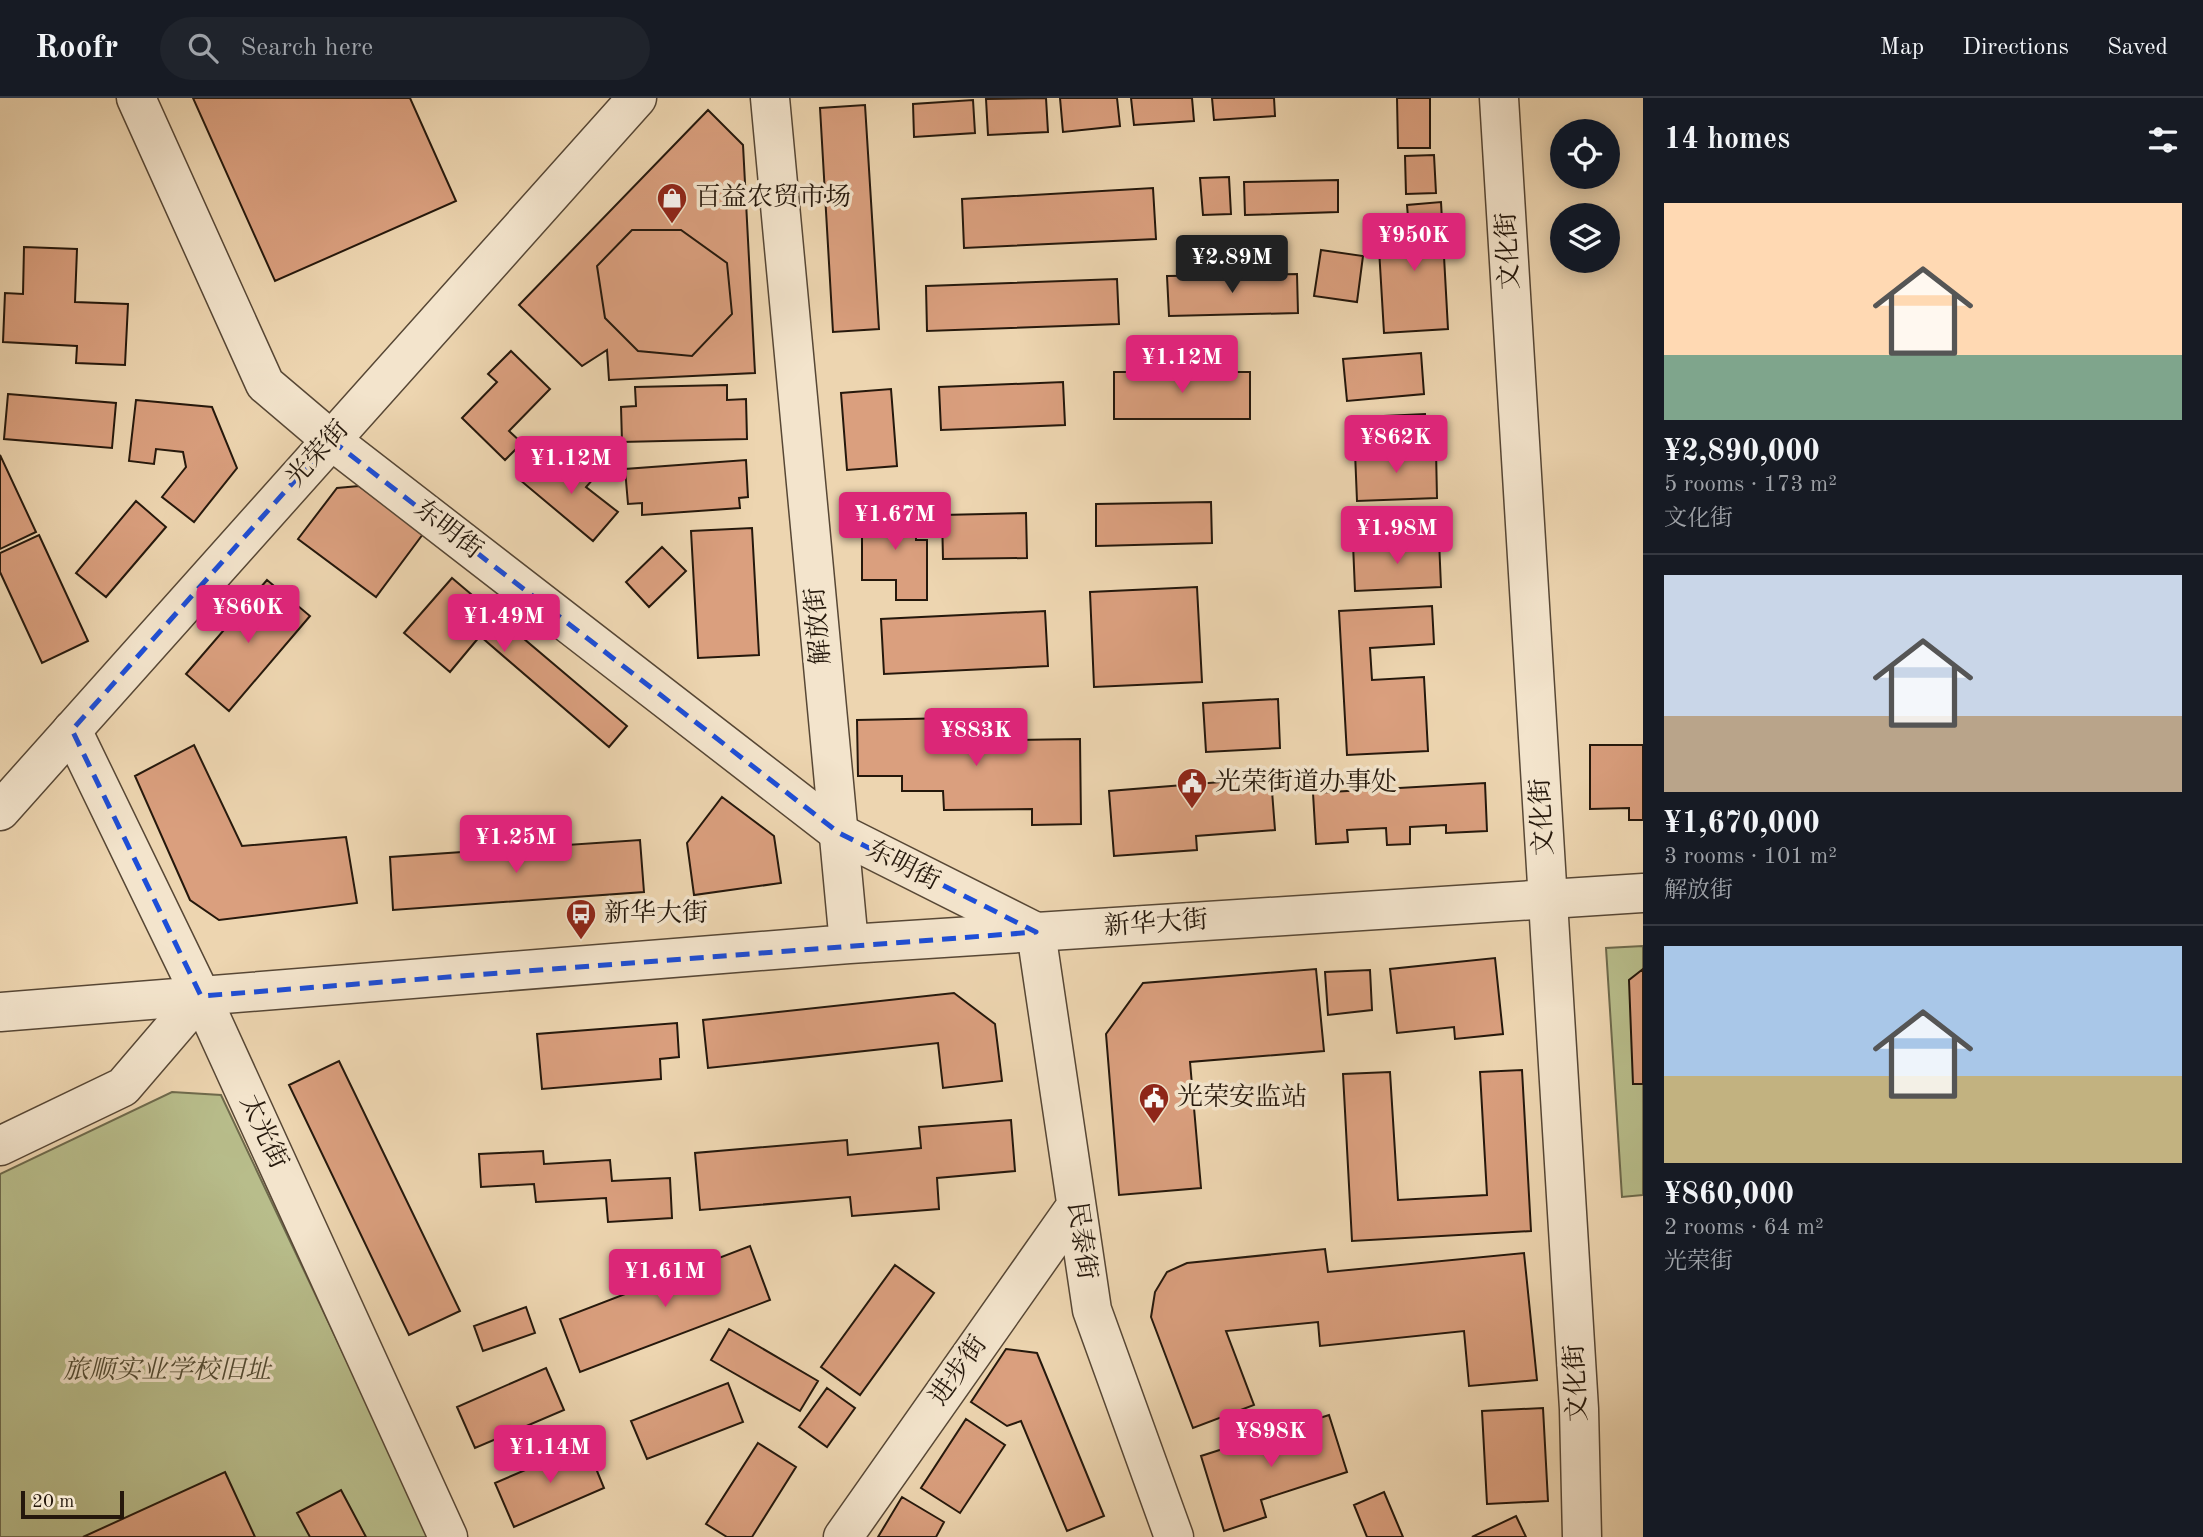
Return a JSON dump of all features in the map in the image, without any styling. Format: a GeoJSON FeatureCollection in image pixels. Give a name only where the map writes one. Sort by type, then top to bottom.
{"type":"FeatureCollection","features":[{"type":"Feature","properties":{"kind":"street","name":"东明街"},"geometry":{"type":"LineString","coordinates":[[136,98],[265,384],[331,440],[839,833],[1036,932]]}},
{"type":"Feature","properties":{"kind":"street","name":"光荣街"},"geometry":{"type":"LineString","coordinates":[[0,811],[637,98]]}},
{"type":"Feature","properties":{"kind":"street","name":"解放街"},"geometry":{"type":"LineString","coordinates":[[770,98],[849,944]]}},
{"type":"Feature","properties":{"kind":"street","name":"文化街"},"geometry":{"type":"LineString","coordinates":[[1499,98],[1579,1409],[1582,1537]]}},
{"type":"Feature","properties":{"kind":"street","name":"太光街"},"geometry":{"type":"LineString","coordinates":[[72,730],[201,996],[448,1537]]}},
{"type":"Feature","properties":{"kind":"street","name":"新华大街"},"geometry":{"type":"LineString","coordinates":[[0,1012],[849,944],[1643,893]]}},
{"type":"Feature","properties":{"kind":"street","name":"民泰街"},"geometry":{"type":"LineString","coordinates":[[1036,932],[1092,1310],[1174,1537]]}},
{"type":"Feature","properties":{"kind":"street"},"geometry":{"type":"LineString","coordinates":[[0,1146],[123,1087],[201,996]]}},
{"type":"Feature","properties":{"kind":"street","name":"进步街"},"geometry":{"type":"LineString","coordinates":[[843,1537],[1076,1206]]}},
{"type":"Feature","properties":{"kind":"highlighted area"},"geometry":{"type":"Polygon","coordinates":[[[331,440],[839,833],[1036,932],[201,996],[72,730],[331,440]]]}},
{"type":"Feature","properties":{"kind":"green space"},"geometry":{"type":"Polygon","coordinates":[[[1643,946],[1643,1195],[1622,1197],[1606,948],[1643,946]]]}},
{"type":"Feature","properties":{"kind":"green space","name":"旅顺实业学校旧址"},"geometry":{"type":"Polygon","coordinates":[[[172,1092],[221,1095],[430,1537],[0,1537],[0,1174],[172,1092]]]}},
{"type":"Feature","properties":{"kind":"building"},"geometry":{"type":"Polygon","coordinates":[[[193,98],[410,98],[456,201],[275,281],[193,98]]]}},
{"type":"Feature","properties":{"kind":"building"},"geometry":{"type":"Polygon","coordinates":[[[1046,98],[1048,132],[988,135],[986,99],[1046,98]]]}},
{"type":"Feature","properties":{"kind":"building"},"geometry":{"type":"Polygon","coordinates":[[[1060,98],[1117,98],[1120,126],[1063,132],[1060,98]]]}},
{"type":"Feature","properties":{"kind":"building"},"geometry":{"type":"Polygon","coordinates":[[[1131,98],[1192,98],[1194,121],[1134,125],[1131,98]]]}},
{"type":"Feature","properties":{"kind":"building"},"geometry":{"type":"Polygon","coordinates":[[[1212,98],[1274,98],[1275,116],[1214,120],[1212,98]]]}},
{"type":"Feature","properties":{"kind":"building"},"geometry":{"type":"Polygon","coordinates":[[[1397,98],[1430,98],[1430,148],[1398,148],[1397,98]]]}},
{"type":"Feature","properties":{"kind":"building"},"geometry":{"type":"Polygon","coordinates":[[[973,100],[975,133],[914,137],[913,104],[973,100]]]}},
{"type":"Feature","properties":{"kind":"building"},"geometry":{"type":"Polygon","coordinates":[[[865,105],[879,329],[833,332],[820,108],[865,105]]]}},
{"type":"Feature","properties":{"kind":"building","name":"百益农贸市场"},"geometry":{"type":"Polygon","coordinates":[[[708,110],[743,145],[755,373],[609,380],[607,350],[582,366],[519,305],[708,110]]]}},
{"type":"Feature","properties":{"kind":"building"},"geometry":{"type":"Polygon","coordinates":[[[1434,155],[1436,193],[1406,194],[1405,156],[1434,155]]]}},
{"type":"Feature","properties":{"kind":"building"},"geometry":{"type":"Polygon","coordinates":[[[1229,177],[1231,214],[1203,215],[1200,178],[1229,177]]]}},
{"type":"Feature","properties":{"kind":"building"},"geometry":{"type":"Polygon","coordinates":[[[1338,180],[1338,212],[1245,215],[1244,182],[1338,180]]]}},
{"type":"Feature","properties":{"kind":"building"},"geometry":{"type":"Polygon","coordinates":[[[1153,188],[1156,239],[964,248],[962,199],[1153,188]]]}},
{"type":"Feature","properties":{"kind":"building"},"geometry":{"type":"Polygon","coordinates":[[[1441,202],[1448,329],[1384,333],[1378,232],[1409,230],[1407,205],[1441,202]]]}},
{"type":"Feature","properties":{"kind":"building"},"geometry":{"type":"Polygon","coordinates":[[[632,230],[681,230],[727,263],[732,314],[692,356],[638,351],[605,318],[597,266],[632,230]]]}},
{"type":"Feature","properties":{"kind":"building"},"geometry":{"type":"Polygon","coordinates":[[[24,247],[77,249],[75,302],[128,304],[125,365],[76,363],[77,346],[3,342],[5,293],[23,294],[24,247]]]}},
{"type":"Feature","properties":{"kind":"building"},"geometry":{"type":"Polygon","coordinates":[[[1321,250],[1363,256],[1357,302],[1314,296],[1321,250]]]}},
{"type":"Feature","properties":{"kind":"building"},"geometry":{"type":"Polygon","coordinates":[[[1297,274],[1298,313],[1169,316],[1167,276],[1297,274]]]}},
{"type":"Feature","properties":{"kind":"building"},"geometry":{"type":"Polygon","coordinates":[[[1117,279],[1119,324],[927,331],[926,286],[1117,279]]]}},
{"type":"Feature","properties":{"kind":"building"},"geometry":{"type":"Polygon","coordinates":[[[511,351],[550,389],[509,431],[522,443],[505,460],[462,418],[497,382],[488,374],[511,351]]]}},
{"type":"Feature","properties":{"kind":"building"},"geometry":{"type":"Polygon","coordinates":[[[1421,353],[1424,394],[1347,401],[1343,359],[1421,353]]]}},
{"type":"Feature","properties":{"kind":"building"},"geometry":{"type":"Polygon","coordinates":[[[1114,372],[1250,372],[1250,419],[1114,419],[1114,372]]]}},
{"type":"Feature","properties":{"kind":"building"},"geometry":{"type":"Polygon","coordinates":[[[1063,382],[1065,425],[941,430],[939,387],[1063,382]]]}},
{"type":"Feature","properties":{"kind":"building"},"geometry":{"type":"Polygon","coordinates":[[[727,385],[727,400],[746,399],[747,439],[622,442],[621,407],[636,406],[635,387],[727,385]]]}},
{"type":"Feature","properties":{"kind":"building"},"geometry":{"type":"Polygon","coordinates":[[[891,389],[897,466],[847,470],[841,393],[891,389]]]}},
{"type":"Feature","properties":{"kind":"building"},"geometry":{"type":"Polygon","coordinates":[[[8,394],[116,403],[112,448],[4,439],[8,394]]]}},
{"type":"Feature","properties":{"kind":"building"},"geometry":{"type":"Polygon","coordinates":[[[136,400],[212,407],[237,468],[194,522],[162,497],[186,467],[183,452],[156,449],[154,464],[129,461],[136,400]]]}},
{"type":"Feature","properties":{"kind":"building"},"geometry":{"type":"Polygon","coordinates":[[[1425,414],[1426,435],[1364,438],[1363,417],[1425,414]]]}},
{"type":"Feature","properties":{"kind":"building"},"geometry":{"type":"Polygon","coordinates":[[[1436,450],[1437,498],[1357,501],[1355,452],[1436,450]]]}},
{"type":"Feature","properties":{"kind":"building"},"geometry":{"type":"Polygon","coordinates":[[[0,455],[36,532],[0,549],[0,455]]]}},
{"type":"Feature","properties":{"kind":"building"},"geometry":{"type":"Polygon","coordinates":[[[567,457],[595,477],[586,487],[618,512],[593,541],[520,480],[538,459],[555,472],[567,457]]]}},
{"type":"Feature","properties":{"kind":"building"},"geometry":{"type":"Polygon","coordinates":[[[746,460],[748,497],[739,498],[740,508],[642,515],[642,503],[628,504],[625,469],[746,460]]]}},
{"type":"Feature","properties":{"kind":"building"},"geometry":{"type":"Polygon","coordinates":[[[359,486],[423,534],[376,597],[298,539],[337,488],[359,486]]]}},
{"type":"Feature","properties":{"kind":"building"},"geometry":{"type":"Polygon","coordinates":[[[136,501],[166,527],[106,597],[76,573],[136,501]]]}},
{"type":"Feature","properties":{"kind":"building"},"geometry":{"type":"Polygon","coordinates":[[[1211,502],[1212,543],[1096,546],[1096,504],[1211,502]]]}},
{"type":"Feature","properties":{"kind":"building"},"geometry":{"type":"Polygon","coordinates":[[[862,509],[916,509],[916,540],[927,540],[927,600],[896,600],[896,580],[862,580],[862,509]]]}},
{"type":"Feature","properties":{"kind":"building"},"geometry":{"type":"Polygon","coordinates":[[[1026,513],[1027,558],[943,559],[942,515],[1026,513]]]}},
{"type":"Feature","properties":{"kind":"building"},"geometry":{"type":"Polygon","coordinates":[[[752,528],[759,655],[698,658],[691,531],[752,528]]]}},
{"type":"Feature","properties":{"kind":"building"},"geometry":{"type":"Polygon","coordinates":[[[39,535],[88,641],[42,663],[0,572],[0,553],[39,535]]]}},
{"type":"Feature","properties":{"kind":"building"},"geometry":{"type":"Polygon","coordinates":[[[1439,540],[1441,587],[1355,591],[1353,544],[1439,540]]]}},
{"type":"Feature","properties":{"kind":"building"},"geometry":{"type":"Polygon","coordinates":[[[662,547],[686,571],[649,607],[626,582],[662,547]]]}},
{"type":"Feature","properties":{"kind":"building"},"geometry":{"type":"Polygon","coordinates":[[[452,578],[627,726],[609,747],[480,636],[450,672],[404,633],[452,578]]]}},
{"type":"Feature","properties":{"kind":"building"},"geometry":{"type":"Polygon","coordinates":[[[267,580],[310,616],[229,711],[186,674],[267,580]]]}},
{"type":"Feature","properties":{"kind":"building"},"geometry":{"type":"Polygon","coordinates":[[[1197,587],[1202,682],[1094,687],[1090,592],[1197,587]]]}},
{"type":"Feature","properties":{"kind":"building"},"geometry":{"type":"Polygon","coordinates":[[[1432,606],[1434,644],[1370,648],[1372,680],[1424,677],[1428,751],[1347,755],[1339,611],[1432,606]]]}},
{"type":"Feature","properties":{"kind":"building"},"geometry":{"type":"Polygon","coordinates":[[[1045,611],[1048,666],[884,674],[881,619],[1045,611]]]}},
{"type":"Feature","properties":{"kind":"building"},"geometry":{"type":"Polygon","coordinates":[[[1278,699],[1280,748],[1206,752],[1203,703],[1278,699]]]}},
{"type":"Feature","properties":{"kind":"building"},"geometry":{"type":"Polygon","coordinates":[[[954,718],[954,741],[1080,739],[1081,824],[1032,825],[1032,809],[944,810],[943,791],[902,791],[902,776],[858,776],[857,720],[954,718]]]}},
{"type":"Feature","properties":{"kind":"building"},"geometry":{"type":"Polygon","coordinates":[[[194,745],[242,846],[346,837],[357,903],[219,920],[190,900],[135,776],[194,745]]]}},
{"type":"Feature","properties":{"kind":"building"},"geometry":{"type":"Polygon","coordinates":[[[1590,745],[1643,745],[1643,820],[1629,820],[1629,808],[1590,809],[1590,745]]]}},
{"type":"Feature","properties":{"kind":"building","name":"光荣街道办事处"},"geometry":{"type":"Polygon","coordinates":[[[1271,778],[1275,830],[1196,836],[1197,850],[1114,856],[1109,791],[1271,778]]]}},
{"type":"Feature","properties":{"kind":"building"},"geometry":{"type":"Polygon","coordinates":[[[1485,783],[1487,831],[1446,833],[1446,825],[1410,827],[1410,844],[1387,845],[1386,828],[1347,830],[1348,842],[1316,844],[1313,793],[1485,783]]]}},
{"type":"Feature","properties":{"kind":"building"},"geometry":{"type":"Polygon","coordinates":[[[722,797],[774,836],[781,883],[694,895],[687,843],[722,797]]]}},
{"type":"Feature","properties":{"kind":"building"},"geometry":{"type":"Polygon","coordinates":[[[640,840],[644,892],[393,910],[390,857],[640,840]]]}},
{"type":"Feature","properties":{"kind":"building"},"geometry":{"type":"Polygon","coordinates":[[[1495,958],[1503,1034],[1455,1039],[1454,1027],[1397,1033],[1390,969],[1495,958]]]}},
{"type":"Feature","properties":{"kind":"building","name":"光荣安监站"},"geometry":{"type":"Polygon","coordinates":[[[1316,969],[1324,1051],[1190,1062],[1201,1188],[1119,1195],[1106,1034],[1143,983],[1316,969]]]}},
{"type":"Feature","properties":{"kind":"building"},"geometry":{"type":"Polygon","coordinates":[[[1643,969],[1643,1084],[1633,1084],[1629,980],[1643,969]]]}},
{"type":"Feature","properties":{"kind":"building"},"geometry":{"type":"Polygon","coordinates":[[[1370,970],[1372,1010],[1328,1015],[1325,972],[1370,970]]]}},
{"type":"Feature","properties":{"kind":"building"},"geometry":{"type":"Polygon","coordinates":[[[954,993],[995,1024],[1002,1081],[943,1088],[938,1043],[708,1068],[703,1020],[954,993]]]}},
{"type":"Feature","properties":{"kind":"building"},"geometry":{"type":"Polygon","coordinates":[[[677,1023],[679,1057],[660,1059],[661,1079],[542,1089],[537,1034],[677,1023]]]}},
{"type":"Feature","properties":{"kind":"building"},"geometry":{"type":"Polygon","coordinates":[[[339,1061],[460,1311],[409,1335],[289,1085],[339,1061]]]}},
{"type":"Feature","properties":{"kind":"building"},"geometry":{"type":"Polygon","coordinates":[[[1522,1070],[1531,1231],[1352,1241],[1343,1074],[1390,1072],[1398,1200],[1487,1195],[1480,1072],[1522,1070]]]}},
{"type":"Feature","properties":{"kind":"building"},"geometry":{"type":"Polygon","coordinates":[[[1011,1120],[1015,1171],[937,1178],[939,1209],[852,1216],[850,1197],[700,1210],[695,1153],[847,1140],[848,1155],[921,1148],[919,1127],[1011,1120]]]}},
{"type":"Feature","properties":{"kind":"building"},"geometry":{"type":"Polygon","coordinates":[[[543,1151],[544,1164],[610,1160],[612,1181],[670,1178],[672,1218],[608,1222],[606,1198],[536,1202],[534,1184],[481,1187],[479,1154],[543,1151]]]}},
{"type":"Feature","properties":{"kind":"building"},"geometry":{"type":"Polygon","coordinates":[[[750,1246],[770,1300],[580,1372],[560,1319],[750,1246]]]}},
{"type":"Feature","properties":{"kind":"building"},"geometry":{"type":"Polygon","coordinates":[[[1325,1249],[1328,1272],[1524,1253],[1537,1380],[1469,1386],[1464,1331],[1320,1346],[1318,1322],[1226,1331],[1254,1405],[1193,1428],[1151,1317],[1155,1292],[1167,1272],[1187,1263],[1325,1249]]]}},
{"type":"Feature","properties":{"kind":"building"},"geometry":{"type":"Polygon","coordinates":[[[895,1265],[934,1293],[860,1395],[821,1367],[895,1265]]]}},
{"type":"Feature","properties":{"kind":"building"},"geometry":{"type":"Polygon","coordinates":[[[526,1307],[535,1333],[483,1351],[474,1326],[526,1307]]]}},
{"type":"Feature","properties":{"kind":"building"},"geometry":{"type":"Polygon","coordinates":[[[729,1329],[818,1381],[800,1411],[711,1360],[729,1329]]]}},
{"type":"Feature","properties":{"kind":"building"},"geometry":{"type":"Polygon","coordinates":[[[1006,1349],[1037,1353],[1104,1516],[1067,1531],[1021,1421],[1007,1426],[971,1402],[1006,1349]]]}},
{"type":"Feature","properties":{"kind":"building"},"geometry":{"type":"Polygon","coordinates":[[[546,1368],[564,1410],[475,1448],[457,1407],[546,1368]]]}},
{"type":"Feature","properties":{"kind":"building"},"geometry":{"type":"Polygon","coordinates":[[[728,1383],[743,1422],[647,1459],[631,1421],[728,1383]]]}},
{"type":"Feature","properties":{"kind":"building"},"geometry":{"type":"Polygon","coordinates":[[[827,1388],[855,1408],[827,1447],[799,1427],[827,1388]]]}},
{"type":"Feature","properties":{"kind":"building"},"geometry":{"type":"Polygon","coordinates":[[[1543,1408],[1548,1501],[1487,1504],[1482,1411],[1543,1408]]]}},
{"type":"Feature","properties":{"kind":"building"},"geometry":{"type":"Polygon","coordinates":[[[1329,1415],[1347,1472],[1261,1500],[1266,1517],[1224,1531],[1201,1456],[1329,1415]]]}},
{"type":"Feature","properties":{"kind":"building"},"geometry":{"type":"Polygon","coordinates":[[[966,1419],[1005,1445],[960,1513],[921,1488],[966,1419]]]}},
{"type":"Feature","properties":{"kind":"building"},"geometry":{"type":"Polygon","coordinates":[[[758,1443],[796,1467],[752,1537],[727,1537],[706,1524],[758,1443]]]}},
{"type":"Feature","properties":{"kind":"building"},"geometry":{"type":"Polygon","coordinates":[[[586,1444],[604,1488],[514,1527],[495,1483],[586,1444]]]}},
{"type":"Feature","properties":{"kind":"building"},"geometry":{"type":"Polygon","coordinates":[[[225,1472],[255,1537],[83,1537],[225,1472]]]}},
{"type":"Feature","properties":{"kind":"building"},"geometry":{"type":"Polygon","coordinates":[[[341,1490],[366,1537],[310,1537],[297,1513],[341,1490]]]}},
{"type":"Feature","properties":{"kind":"building"},"geometry":{"type":"Polygon","coordinates":[[[1384,1492],[1403,1537],[1367,1537],[1354,1505],[1384,1492]]]}},
{"type":"Feature","properties":{"kind":"building"},"geometry":{"type":"Polygon","coordinates":[[[902,1497],[944,1522],[936,1537],[878,1537],[902,1497]]]}},
{"type":"Feature","properties":{"kind":"building"},"geometry":{"type":"Polygon","coordinates":[[[1516,1516],[1526,1537],[1472,1537],[1516,1516]]]}},
{"type":"Feature","properties":{"kind":"place","name":"百益农贸市场"},"geometry":{"type":"Point","coordinates":[672,225]}},
{"type":"Feature","properties":{"kind":"place","name":"光荣街道办事处"},"geometry":{"type":"Point","coordinates":[1192,810]}},
{"type":"Feature","properties":{"kind":"place","name":"新华大街"},"geometry":{"type":"Point","coordinates":[581,941]}},
{"type":"Feature","properties":{"kind":"place","name":"光荣安监站"},"geometry":{"type":"Point","coordinates":[1154,1125]}}]}
